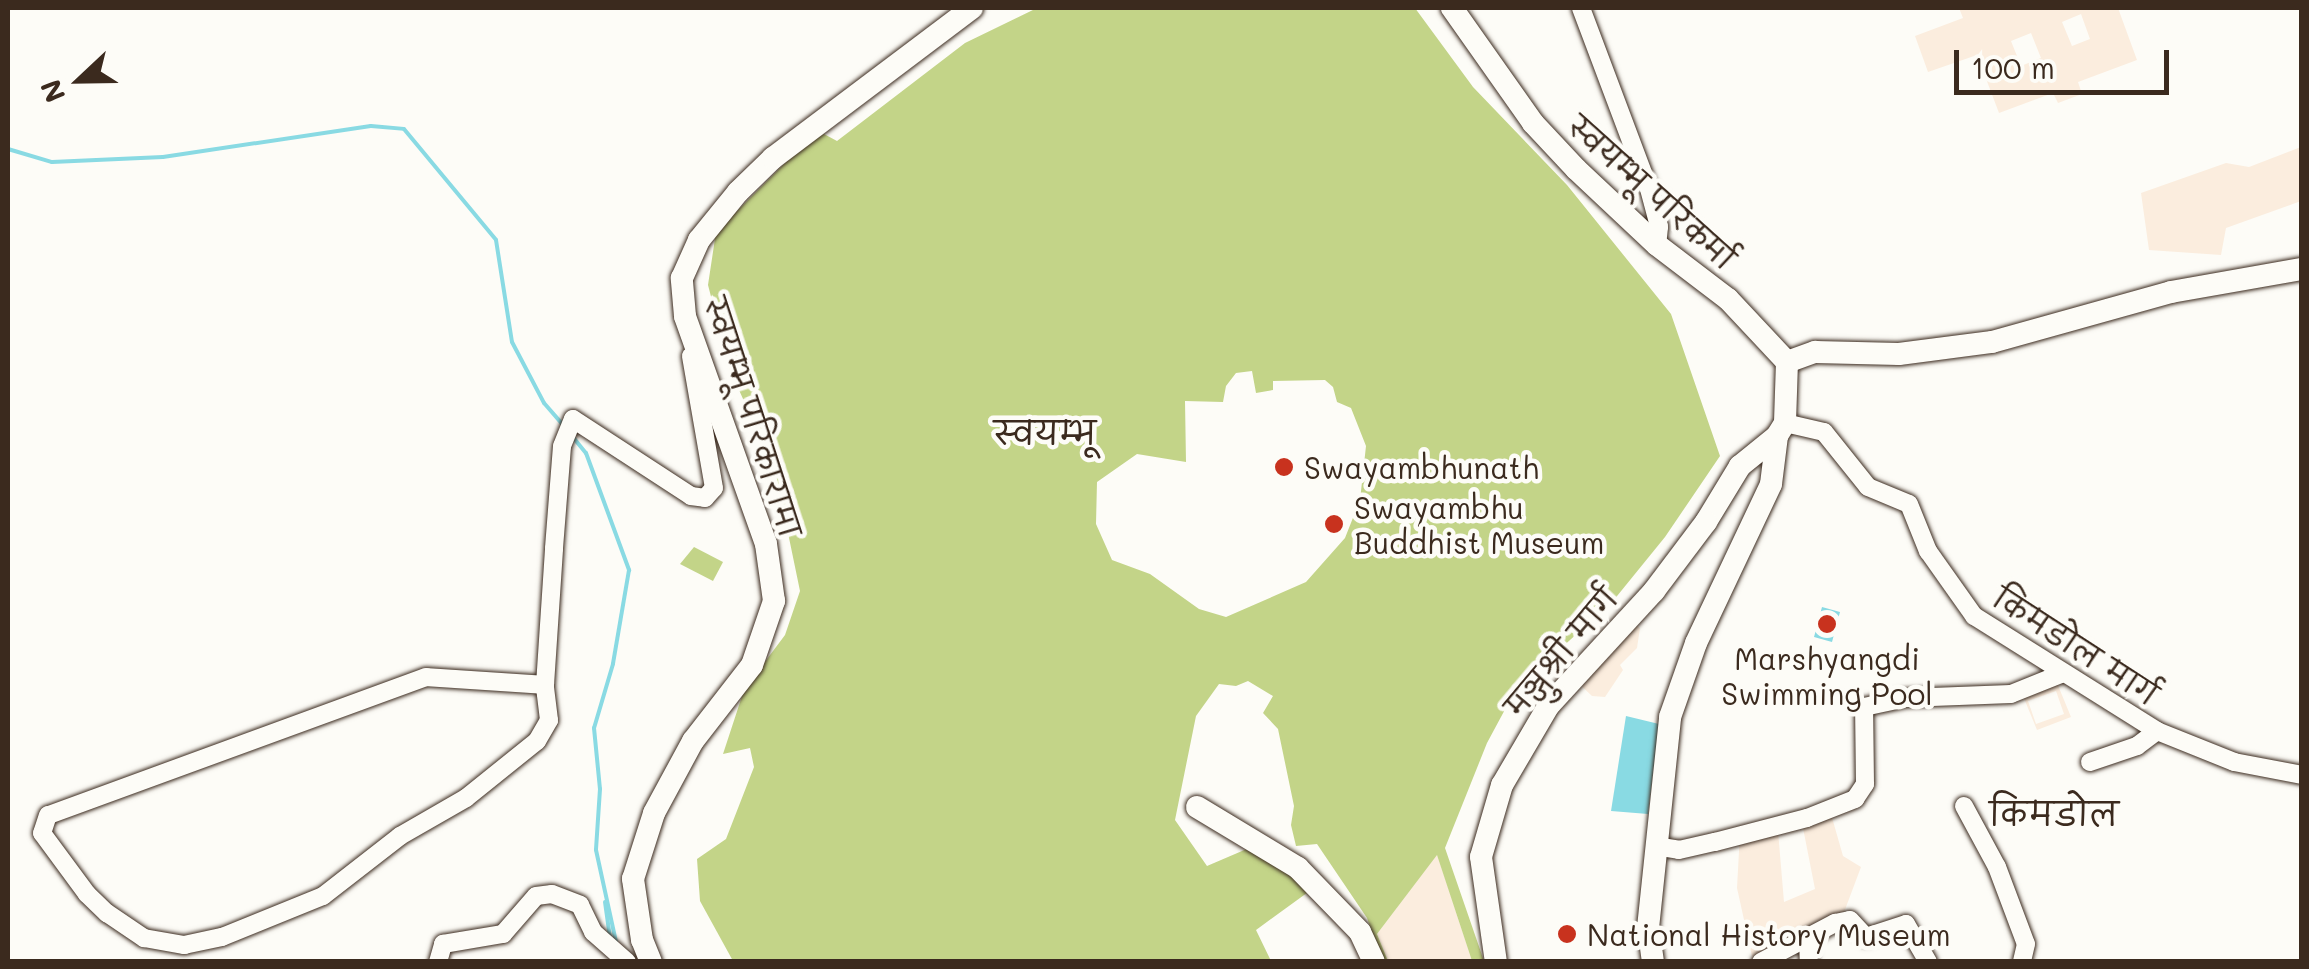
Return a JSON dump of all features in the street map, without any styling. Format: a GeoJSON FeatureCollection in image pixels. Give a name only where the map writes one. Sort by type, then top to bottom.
{"type":"FeatureCollection","features":[{"type":"Feature","properties":{"kind":"main road","name":"स्वयम्भू परिकारामा"},"geometry":{"type":"LineString","coordinates":[[651,962],[642,940],[633,879],[672,774],[722,700],[752,665],[774,601],[766,544],[684,316],[681,292],[689,258],[738,192],[772,158],[972,8]]}},
{"type":"Feature","properties":{"kind":"main road","name":"स्वयम्भू परिकर्मा"},"geometry":{"type":"LineString","coordinates":[[1452,8],[1533,123],[1658,244],[1728,300],[1787,362]]}},
{"type":"Feature","properties":{"kind":"main road"},"geometry":{"type":"LineString","coordinates":[[1653,962],[1648,928],[1664,752],[1678,690],[1718,592],[1770,484],[1781,429],[1787,362],[1815,352],[1899,354],[1992,342],[2158,294],[2302,269]]}},
{"type":"Feature","properties":{"kind":"main road","name":"मञ्जुश्री मार्ग"},"geometry":{"type":"LineString","coordinates":[[1496,962],[1480,857],[1491,814],[1518,752],[1549,705],[1664,577],[1706,522],[1740,466],[1781,429]]}},
{"type":"Feature","properties":{"kind":"main road"},"geometry":{"type":"LineString","coordinates":[[1197,808],[1298,868],[1360,932],[1374,962]]}},
{"type":"Feature","properties":{"kind":"street"},"geometry":{"type":"LineString","coordinates":[[1581,8],[1649,189],[1659,227],[1658,244]]}},
{"type":"Feature","properties":{"kind":"street"},"geometry":{"type":"LineString","coordinates":[[545,686],[426,677],[48,815],[42,833],[87,894],[127,929],[166,943],[222,937],[323,896],[400,836],[466,798],[537,741],[549,720],[545,686],[562,446],[573,419],[690,496],[705,498],[714,488],[684,316]]}},
{"type":"Feature","properties":{"kind":"street","name":"किमडोल मार्ग"},"geometry":{"type":"LineString","coordinates":[[1781,429],[1824,432],[1868,487],[1909,504],[1928,551],[1974,616],[2061,674],[2157,731],[2234,762],[2302,775]]}},
{"type":"Feature","properties":{"kind":"street"},"geometry":{"type":"LineString","coordinates":[[1655,846],[1679,850],[1715,842],[1807,818],[1855,799],[1865,784],[1864,707],[1906,698],[2012,694],[2061,674]]}},
{"type":"Feature","properties":{"kind":"street"},"geometry":{"type":"LineString","coordinates":[[2090,762],[2137,746],[2157,731]]}},
{"type":"Feature","properties":{"kind":"street"},"geometry":{"type":"LineString","coordinates":[[1964,806],[1997,867],[2026,944],[2022,962]]}},
{"type":"Feature","properties":{"kind":"street"},"geometry":{"type":"LineString","coordinates":[[438,962],[443,944],[502,934],[536,896],[552,894],[580,906],[593,932],[627,962]]}},
{"type":"Feature","properties":{"kind":"street"},"geometry":{"type":"LineString","coordinates":[[1761,962],[1844,920],[1850,920],[1866,937],[1906,924],[1928,962]]}},
{"type":"Feature","properties":{"kind":"street"},"geometry":{"type":"LineString","coordinates":[[1808,939],[1809,962]]}},
{"type":"Feature","properties":{"kind":"shaded area"},"geometry":{"type":"Polygon","coordinates":[[[1959,8],[2118,8],[2137,60],[2078,82],[2082,94],[2058,103],[2053,93],[1999,113],[1977,55],[1928,72],[1915,36],[1963,18],[1959,8]],[[2081,14],[2062,22],[2072,46],[2090,39],[2081,14]],[[2031,33],[2011,41],[2021,66],[2041,58],[2031,33]]]}},
{"type":"Feature","properties":{"kind":"shaded area"},"geometry":{"type":"Polygon","coordinates":[[[2301,147],[2301,201],[2226,228],[2221,255],[2149,250],[2141,193],[2226,163],[2249,167],[2301,147]]]}},
{"type":"Feature","properties":{"kind":"shaded area"},"geometry":{"type":"Polygon","coordinates":[[[1630,621],[1640,628],[1637,648],[1620,665],[1623,670],[1605,697],[1592,696],[1575,680],[1630,621]]]}},
{"type":"Feature","properties":{"kind":"shaded area"},"geometry":{"type":"Polygon","coordinates":[[[2055,678],[2071,717],[2037,730],[2021,691],[2055,678]],[[2056,691],[2028,701],[2036,724],[2064,714],[2056,691]]]}},
{"type":"Feature","properties":{"kind":"shaded area"},"geometry":{"type":"Polygon","coordinates":[[[1831,814],[1843,856],[1861,867],[1843,915],[1765,954],[1752,956],[1737,888],[1740,833],[1778,831],[1784,902],[1815,889],[1803,828],[1831,814]]]}},
{"type":"Feature","properties":{"kind":"shaded area"},"geometry":{"type":"Polygon","coordinates":[[[1437,854],[1472,961],[1388,961],[1377,934],[1437,854]]]}},
{"type":"Feature","properties":{"kind":"green space"},"geometry":{"type":"Polygon","coordinates":[[[1037,8],[1415,8],[1473,87],[1567,185],[1671,314],[1720,456],[1665,537],[1613,601],[1516,689],[1487,743],[1445,848],[1484,961],[1472,961],[1437,855],[1377,934],[1388,961],[1382,961],[1367,918],[1317,844],[1296,846],[1291,825],[1294,806],[1278,729],[1263,713],[1273,696],[1248,681],[1236,686],[1219,684],[1196,716],[1175,820],[1207,866],[1249,848],[1311,890],[1256,930],[1271,961],[733,961],[700,901],[697,859],[726,839],[754,767],[750,748],[723,754],[744,690],[785,635],[800,591],[775,470],[730,370],[708,285],[716,232],[808,140],[824,134],[837,141],[965,43],[1037,8]],[[1252,371],[1236,373],[1226,386],[1223,402],[1185,401],[1186,462],[1137,454],[1097,482],[1096,524],[1112,560],[1150,574],[1199,609],[1226,617],[1306,582],[1345,538],[1360,500],[1366,446],[1351,408],[1337,402],[1333,387],[1325,380],[1273,381],[1273,390],[1256,393],[1252,371]]]}},
{"type":"Feature","properties":{"kind":"green space"},"geometry":{"type":"Polygon","coordinates":[[[694,547],[723,562],[713,581],[680,564],[694,547]]]}},
{"type":"Feature","properties":{"kind":"water","name":"Marshyangdi Swimming Pool"},"geometry":{"type":"Polygon","coordinates":[[[1822,607],[1840,612],[1832,642],[1814,637],[1822,607]]]}},
{"type":"Feature","properties":{"kind":"water"},"geometry":{"type":"Polygon","coordinates":[[[1626,716],[1659,724],[1648,814],[1611,811],[1626,716]]]}},
{"type":"Feature","properties":{"kind":"waterway"},"geometry":{"type":"LineString","coordinates":[[8,149],[52,162],[163,157],[371,126],[404,129],[496,240],[512,342],[544,403],[563,425]]}},
{"type":"Feature","properties":{"kind":"waterway"},"geometry":{"type":"LineString","coordinates":[[572,436],[586,453],[629,570],[613,664],[594,728],[600,789],[596,850],[616,942]]}},
{"type":"Feature","properties":{"kind":"waterway"},"geometry":{"type":"LineString","coordinates":[[605,902],[610,937]]}},
{"type":"Feature","properties":{"kind":"place","name":"Swayambhunath"},"geometry":{"type":"Point","coordinates":[1284,467]}},
{"type":"Feature","properties":{"kind":"place","name":"Swayambhu Buddhist Museum"},"geometry":{"type":"Point","coordinates":[1334,524]}},
{"type":"Feature","properties":{"kind":"place","name":"Marshyangdi Swimming Pool"},"geometry":{"type":"Point","coordinates":[1827,624]}},
{"type":"Feature","properties":{"kind":"place","name":"National History Museum"},"geometry":{"type":"Point","coordinates":[1567,934]}},
{"type":"Feature","properties":{"kind":"district","name":"स्वयम्भू"},"geometry":{"type":"Point","coordinates":[1045,432]}},
{"type":"Feature","properties":{"kind":"district","name":"किमडोल"},"geometry":{"type":"Point","coordinates":[2054,813]}}]}
